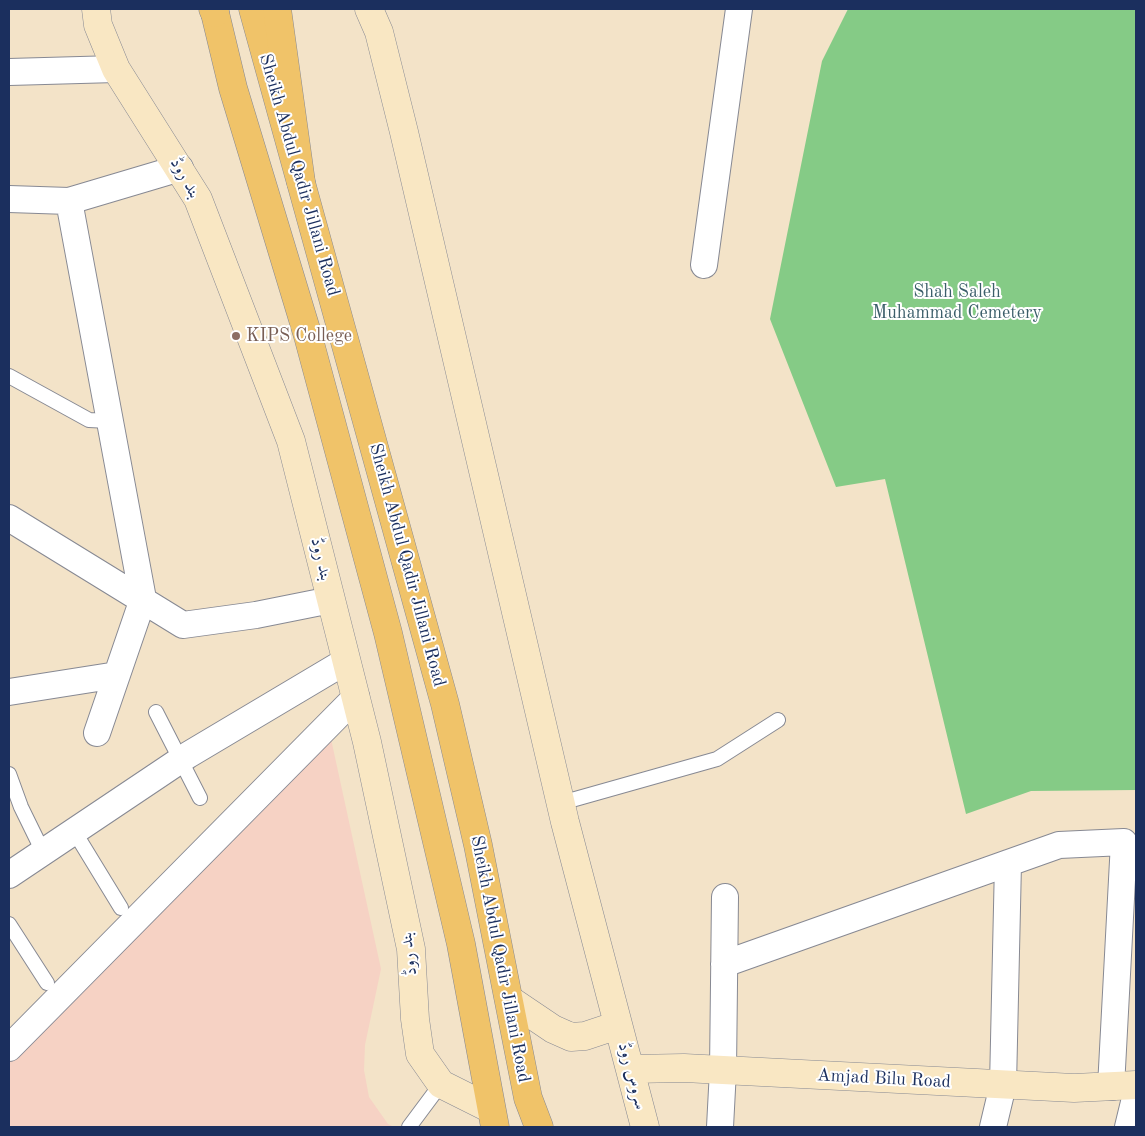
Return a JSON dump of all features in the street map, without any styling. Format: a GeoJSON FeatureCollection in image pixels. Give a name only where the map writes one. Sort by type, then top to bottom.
{"type":"FeatureCollection","features":[{"type":"Feature","properties":{"kind":"main road","name":"بند روڈ"},"geometry":{"type":"LineString","coordinates":[[96,9],[98,25],[116,69],[198,199],[291,441],[356,698],[410,949],[415,1019],[420,1054],[440,1084]]}},
{"type":"Feature","properties":{"kind":"main road","name":"Sheikh Abdul Qadir Jillani Road"},"geometry":{"type":"LineString","coordinates":[[253,9],[445,704],[510,1000],[528,1098],[539,1127]]}},
{"type":"Feature","properties":{"kind":"main road"},"geometry":{"type":"LineString","coordinates":[[277,9],[302,182]]}},
{"type":"Feature","properties":{"kind":"main road"},"geometry":{"type":"LineString","coordinates":[[369,9],[379,32],[411,160],[561,803],[618,1025],[585,1036],[571,1037],[553,1029],[510,1000]]}},
{"type":"Feature","properties":{"kind":"main road","name":"Sheikh Abdul Qadir Jillani Road"},"geometry":{"type":"LineString","coordinates":[[214,10],[233,88],[308,336],[388,633],[461,944],[493,1118]]}},
{"type":"Feature","properties":{"kind":"main road","name":"سروس روڈ"},"geometry":{"type":"LineString","coordinates":[[618,1025],[646,1127]]}},
{"type":"Feature","properties":{"kind":"main road","name":"Amjad Bilu Road"},"geometry":{"type":"LineString","coordinates":[[631,1068],[723,1070],[1074,1088],[1123,1086]]}},
{"type":"Feature","properties":{"kind":"main road"},"geometry":{"type":"LineString","coordinates":[[440,1084],[493,1118]]}},
{"type":"Feature","properties":{"kind":"street"},"geometry":{"type":"LineString","coordinates":[[704,265],[739,9]]}},
{"type":"Feature","properties":{"kind":"street"},"geometry":{"type":"LineString","coordinates":[[9,72],[116,69]]}},
{"type":"Feature","properties":{"kind":"street"},"geometry":{"type":"LineString","coordinates":[[9,199],[68,201],[180,168]]}},
{"type":"Feature","properties":{"kind":"street"},"geometry":{"type":"LineString","coordinates":[[68,201],[143,599],[97,734]]}},
{"type":"Feature","properties":{"kind":"street"},"geometry":{"type":"LineString","coordinates":[[9,518],[183,624],[256,615],[331,600]]}},
{"type":"Feature","properties":{"kind":"street"},"geometry":{"type":"LineString","coordinates":[[9,875],[180,760],[346,662]]}},
{"type":"Feature","properties":{"kind":"street"},"geometry":{"type":"LineString","coordinates":[[9,692],[117,675]]}},
{"type":"Feature","properties":{"kind":"street"},"geometry":{"type":"LineString","coordinates":[[9,1048],[356,698]]}},
{"type":"Feature","properties":{"kind":"street"},"geometry":{"type":"LineString","coordinates":[[724,964],[1059,845],[1130,842],[1123,1086]]}},
{"type":"Feature","properties":{"kind":"street"},"geometry":{"type":"LineString","coordinates":[[993,1127],[1003,1085],[1008,864]]}},
{"type":"Feature","properties":{"kind":"street"},"geometry":{"type":"LineString","coordinates":[[720,1127],[723,1070],[725,897]]}},
{"type":"Feature","properties":{"kind":"street"},"geometry":{"type":"LineString","coordinates":[[1128,1127],[1136,1094]]}},
{"type":"Feature","properties":{"kind":"lane"},"geometry":{"type":"LineString","coordinates":[[9,376],[89,420],[110,421]]}},
{"type":"Feature","properties":{"kind":"lane"},"geometry":{"type":"LineString","coordinates":[[156,712],[200,798]]}},
{"type":"Feature","properties":{"kind":"lane"},"geometry":{"type":"LineString","coordinates":[[561,803],[717,758],[778,720]]}},
{"type":"Feature","properties":{"kind":"lane"},"geometry":{"type":"LineString","coordinates":[[9,774],[43,852]]}},
{"type":"Feature","properties":{"kind":"lane"},"geometry":{"type":"LineString","coordinates":[[74,831],[120,908]]}},
{"type":"Feature","properties":{"kind":"lane"},"geometry":{"type":"LineString","coordinates":[[9,924],[47,983]]}},
{"type":"Feature","properties":{"kind":"lane"},"geometry":{"type":"LineString","coordinates":[[409,1127],[440,1084]]}},
{"type":"Feature","properties":{"kind":"shaded area"},"geometry":{"type":"Polygon","coordinates":[[[328,725],[381,969],[365,1045],[364,1070],[369,1097],[388,1124],[394,1127],[9,1127],[9,1048],[328,725]]]}},
{"type":"Feature","properties":{"kind":"green space","name":"Shah Saleh Muhammad Cemetery"},"geometry":{"type":"Polygon","coordinates":[[[848,9],[1136,9],[1136,790],[1031,791],[966,814],[885,479],[836,487],[770,319],[822,61],[848,9]]]}},
{"type":"Feature","properties":{"kind":"place","name":"KIPS College"},"geometry":{"type":"Point","coordinates":[236,336]}}]}
